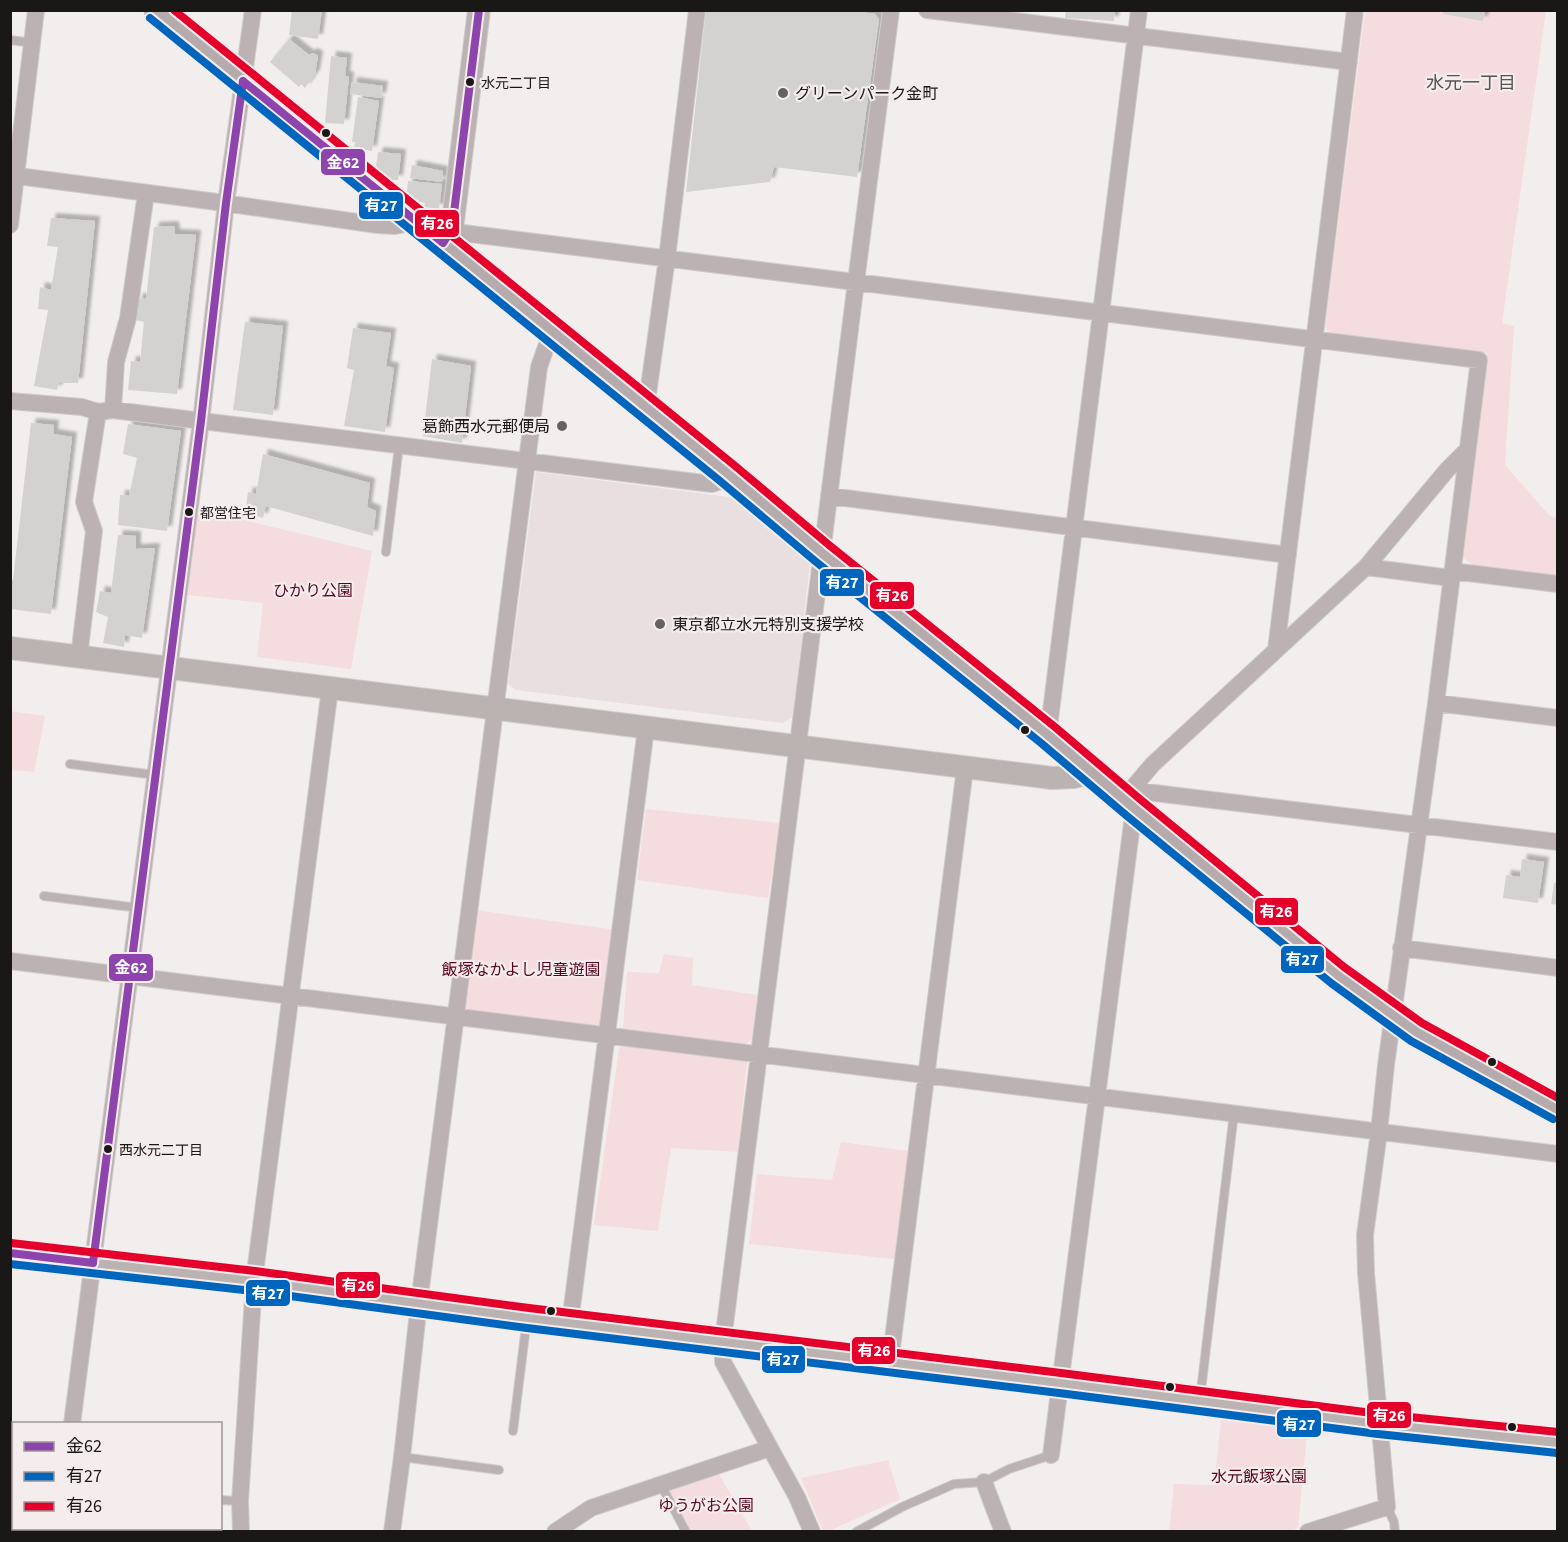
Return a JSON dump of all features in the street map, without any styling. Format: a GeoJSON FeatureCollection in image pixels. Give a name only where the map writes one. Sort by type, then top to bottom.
{"type":"FeatureCollection","features":[{"type":"Feature","properties":{"kind":"main road"},"geometry":{"type":"LineString","coordinates":[[157,10],[417,222],[447,236],[555,334],[822,553],[1093,772],[1129,798],[1338,975],[1393,1016],[1443,1047],[1557,1110]]}},
{"type":"Feature","properties":{"kind":"street"},"geometry":{"type":"LineString","coordinates":[[10,225],[13,176],[36,10]]}},
{"type":"Feature","properties":{"kind":"street"},"geometry":{"type":"LineString","coordinates":[[72,1422],[201,421],[226,203],[253,10]]}},
{"type":"Feature","properties":{"kind":"street"},"geometry":{"type":"LineString","coordinates":[[478,10],[447,236],[463,233],[1479,360],[1365,1235],[1366,1273],[1387,1507],[1308,1532]]}},
{"type":"Feature","properties":{"kind":"street"},"geometry":{"type":"LineString","coordinates":[[646,408],[697,10]]}},
{"type":"Feature","properties":{"kind":"street"},"geometry":{"type":"LineString","coordinates":[[812,1532],[797,1497],[723,1362],[723,1341],[891,10]]}},
{"type":"Feature","properties":{"kind":"street"},"geometry":{"type":"LineString","coordinates":[[927,10],[1349,62]]}},
{"type":"Feature","properties":{"kind":"street"},"geometry":{"type":"LineString","coordinates":[[1048,735],[1139,10]]}},
{"type":"Feature","properties":{"kind":"street"},"geometry":{"type":"LineString","coordinates":[[1276,650],[1356,10]]}},
{"type":"Feature","properties":{"kind":"street"},"geometry":{"type":"LineString","coordinates":[[13,176],[378,225],[395,226],[417,222]]}},
{"type":"Feature","properties":{"kind":"street"},"geometry":{"type":"LineString","coordinates":[[79,657],[94,531],[84,502],[128,318],[146,193]]}},
{"type":"Feature","properties":{"kind":"street"},"geometry":{"type":"LineString","coordinates":[[392,1532],[419,1303],[539,367],[546,347],[555,334]]}},
{"type":"Feature","properties":{"kind":"street"},"geometry":{"type":"LineString","coordinates":[[10,401],[201,421],[712,484],[721,481],[727,473]]}},
{"type":"Feature","properties":{"kind":"street"},"geometry":{"type":"LineString","coordinates":[[1051,1455],[1096,1095],[1129,798],[1153,764],[1366,567],[1467,450]]}},
{"type":"Feature","properties":{"kind":"street"},"geometry":{"type":"LineString","coordinates":[[829,496],[1288,555]]}},
{"type":"Feature","properties":{"kind":"street"},"geometry":{"type":"LineString","coordinates":[[1366,567],[1557,585]]}},
{"type":"Feature","properties":{"kind":"street"},"geometry":{"type":"LineString","coordinates":[[10,648],[965,768],[1063,779],[1093,772]]}},
{"type":"Feature","properties":{"kind":"street"},"geometry":{"type":"LineString","coordinates":[[242,1532],[240,1501],[254,1281],[330,688]]}},
{"type":"Feature","properties":{"kind":"street"},"geometry":{"type":"LineString","coordinates":[[1436,703],[1557,718]]}},
{"type":"Feature","properties":{"kind":"street"},"geometry":{"type":"LineString","coordinates":[[570,1323],[646,728]]}},
{"type":"Feature","properties":{"kind":"street"},"geometry":{"type":"LineString","coordinates":[[890,1363],[965,768]]}},
{"type":"Feature","properties":{"kind":"street"},"geometry":{"type":"LineString","coordinates":[[1129,798],[1419,825],[1557,842]]}},
{"type":"Feature","properties":{"kind":"street"},"geometry":{"type":"LineString","coordinates":[[1401,948],[1557,968]]}},
{"type":"Feature","properties":{"kind":"street"},"geometry":{"type":"LineString","coordinates":[[10,961],[1557,1154]]}},
{"type":"Feature","properties":{"kind":"street"},"geometry":{"type":"LineString","coordinates":[[10,1253],[254,1281],[528,1318],[1379,1424],[1557,1443]]}},
{"type":"Feature","properties":{"kind":"street"},"geometry":{"type":"LineString","coordinates":[[555,1532],[591,1508],[770,1448]]}},
{"type":"Feature","properties":{"kind":"street"},"geometry":{"type":"LineString","coordinates":[[984,1482],[1003,1532]]}},
{"type":"Feature","properties":{"kind":"lane"},"geometry":{"type":"LineString","coordinates":[[10,40],[33,43]]}},
{"type":"Feature","properties":{"kind":"lane"},"geometry":{"type":"LineString","coordinates":[[386,552],[399,446]]}},
{"type":"Feature","properties":{"kind":"lane"},"geometry":{"type":"LineString","coordinates":[[70,764],[155,776]]}},
{"type":"Feature","properties":{"kind":"lane"},"geometry":{"type":"LineString","coordinates":[[45,896],[139,908]]}},
{"type":"Feature","properties":{"kind":"lane"},"geometry":{"type":"LineString","coordinates":[[1200,1401],[1234,1113]]}},
{"type":"Feature","properties":{"kind":"lane"},"geometry":{"type":"LineString","coordinates":[[513,1431],[528,1318]]}},
{"type":"Feature","properties":{"kind":"lane"},"geometry":{"type":"LineString","coordinates":[[856,1532],[902,1507],[954,1484],[984,1482],[1009,1469],[1051,1455]]}},
{"type":"Feature","properties":{"kind":"lane"},"geometry":{"type":"LineString","coordinates":[[402,1457],[500,1470]]}},
{"type":"Feature","properties":{"kind":"lane"},"geometry":{"type":"LineString","coordinates":[[661,1485],[686,1532]]}},
{"type":"Feature","properties":{"kind":"lane"},"geometry":{"type":"LineString","coordinates":[[222,1500],[240,1501]]}},
{"type":"Feature","properties":{"kind":"lane"},"geometry":{"type":"LineString","coordinates":[[1387,1507],[1394,1522],[1395,1532]]}},
{"type":"Feature","properties":{"kind":"shaded area","name":"東京都立水元特別支援学校"},"geometry":{"type":"Polygon","coordinates":[[[536,472],[737,498],[808,558],[810,563],[793,717],[783,723],[516,690],[508,684],[536,472]]]}},
{"type":"Feature","properties":{"kind":"green space"},"geometry":{"type":"Polygon","coordinates":[[[1365,11],[1546,11],[1502,323],[1514,326],[1505,465],[1549,515],[1557,518],[1557,578],[1474,566],[1461,556],[1487,353],[1329,332],[1325,327],[1365,11]]]}},
{"type":"Feature","properties":{"kind":"green space","name":"ひかり公園"},"geometry":{"type":"Polygon","coordinates":[[[198,509],[372,551],[351,669],[257,657],[263,603],[188,595],[198,509]]]}},
{"type":"Feature","properties":{"kind":"green space"},"geometry":{"type":"Polygon","coordinates":[[[10,711],[45,716],[34,772],[11,770],[10,711]]]}},
{"type":"Feature","properties":{"kind":"green space"},"geometry":{"type":"Polygon","coordinates":[[[646,809],[780,823],[768,898],[637,880],[646,809]]]}},
{"type":"Feature","properties":{"kind":"green space","name":"飯塚なかよし児童遊園"},"geometry":{"type":"Polygon","coordinates":[[[475,910],[616,930],[603,1029],[462,1014],[475,910]]]}},
{"type":"Feature","properties":{"kind":"green space"},"geometry":{"type":"Polygon","coordinates":[[[664,954],[693,958],[692,985],[757,995],[752,1040],[742,1046],[623,1028],[627,972],[659,973],[664,954]]]}},
{"type":"Feature","properties":{"kind":"green space"},"geometry":{"type":"Polygon","coordinates":[[[620,1042],[747,1061],[738,1152],[671,1148],[658,1231],[594,1225],[620,1042]]]}},
{"type":"Feature","properties":{"kind":"green space"},"geometry":{"type":"Polygon","coordinates":[[[841,1142],[909,1151],[894,1259],[749,1244],[757,1174],[832,1180],[841,1142]]]}},
{"type":"Feature","properties":{"kind":"green space","name":"水元飯塚公園"},"geometry":{"type":"Polygon","coordinates":[[[1222,1413],[1308,1423],[1298,1528],[1286,1532],[1169,1532],[1174,1484],[1214,1485],[1222,1413]]]}},
{"type":"Feature","properties":{"kind":"green space"},"geometry":{"type":"Polygon","coordinates":[[[888,1460],[900,1499],[829,1531],[823,1531],[801,1478],[888,1460]]]}},
{"type":"Feature","properties":{"kind":"green space","name":"ゆうがお公園"},"geometry":{"type":"Polygon","coordinates":[[[717,1471],[752,1531],[691,1531],[668,1489],[717,1471]]]}},
{"type":"Feature","properties":{"kind":"building"},"geometry":{"type":"Polygon","coordinates":[[[292,10],[322,10],[318,39],[289,35],[292,10]]]}},
{"type":"Feature","properties":{"kind":"building","name":"グリーンパーク金町"},"geometry":{"type":"Polygon","coordinates":[[[706,10],[845,10],[875,14],[879,19],[857,177],[774,167],[770,182],[686,192],[706,10]]]}},
{"type":"Feature","properties":{"kind":"building"},"geometry":{"type":"Polygon","coordinates":[[[1066,10],[1115,10],[1114,21],[1065,18],[1066,10]]]}},
{"type":"Feature","properties":{"kind":"building"},"geometry":{"type":"Polygon","coordinates":[[[1444,10],[1485,10],[1483,21],[1443,14],[1444,10]]]}},
{"type":"Feature","properties":{"kind":"building"},"geometry":{"type":"Polygon","coordinates":[[[289,39],[309,55],[313,53],[318,56],[315,74],[305,88],[301,84],[299,87],[270,62],[289,39]]]}},
{"type":"Feature","properties":{"kind":"building"},"geometry":{"type":"Polygon","coordinates":[[[331,56],[347,58],[345,76],[349,77],[344,124],[325,123],[331,56]]]}},
{"type":"Feature","properties":{"kind":"building"},"geometry":{"type":"Polygon","coordinates":[[[352,82],[383,86],[381,98],[350,94],[352,82]]]}},
{"type":"Feature","properties":{"kind":"building"},"geometry":{"type":"Polygon","coordinates":[[[358,97],[379,101],[372,151],[354,148],[355,142],[352,142],[358,97]]]}},
{"type":"Feature","properties":{"kind":"building"},"geometry":{"type":"Polygon","coordinates":[[[378,152],[401,154],[398,180],[391,180],[376,167],[378,152]]]}},
{"type":"Feature","properties":{"kind":"building"},"geometry":{"type":"Polygon","coordinates":[[[412,165],[443,171],[442,182],[410,178],[412,165]]]}},
{"type":"Feature","properties":{"kind":"building"},"geometry":{"type":"Polygon","coordinates":[[[408,181],[442,184],[439,209],[424,207],[425,203],[419,202],[407,192],[408,181]]]}},
{"type":"Feature","properties":{"kind":"building"},"geometry":{"type":"Polygon","coordinates":[[[51,218],[95,221],[78,383],[59,383],[57,390],[34,386],[48,310],[38,309],[40,287],[51,290],[58,247],[47,246],[51,218]]]}},
{"type":"Feature","properties":{"kind":"building"},"geometry":{"type":"Polygon","coordinates":[[[174,226],[175,234],[196,235],[177,394],[128,390],[131,361],[140,362],[144,322],[135,320],[138,298],[146,299],[154,227],[174,226]]]}},
{"type":"Feature","properties":{"kind":"building"},"geometry":{"type":"Polygon","coordinates":[[[245,322],[283,326],[273,415],[233,410],[245,322]]]}},
{"type":"Feature","properties":{"kind":"building"},"geometry":{"type":"Polygon","coordinates":[[[353,328],[391,333],[386,366],[394,368],[385,432],[344,426],[354,370],[347,368],[353,328]]]}},
{"type":"Feature","properties":{"kind":"building"},"geometry":{"type":"Polygon","coordinates":[[[432,359],[471,366],[462,443],[423,436],[432,359]]]}},
{"type":"Feature","properties":{"kind":"building"},"geometry":{"type":"Polygon","coordinates":[[[31,423],[54,425],[53,434],[72,437],[51,614],[10,609],[10,580],[13,580],[31,423]]]}},
{"type":"Feature","properties":{"kind":"building"},"geometry":{"type":"Polygon","coordinates":[[[128,424],[181,431],[167,531],[118,525],[120,495],[129,496],[137,458],[123,454],[128,424]]]}},
{"type":"Feature","properties":{"kind":"building"},"geometry":{"type":"Polygon","coordinates":[[[263,454],[370,483],[367,507],[376,511],[373,536],[266,506],[263,518],[245,513],[248,492],[256,494],[263,454]]]}},
{"type":"Feature","properties":{"kind":"building"},"geometry":{"type":"Polygon","coordinates":[[[118,535],[136,536],[136,549],[155,548],[142,638],[125,635],[124,647],[103,643],[108,617],[96,612],[100,591],[111,593],[118,535]]]}},
{"type":"Feature","properties":{"kind":"building"},"geometry":{"type":"Polygon","coordinates":[[[1522,859],[1544,862],[1538,903],[1503,898],[1506,875],[1520,877],[1522,859]]]}},
{"type":"Feature","properties":{"kind":"building"},"geometry":{"type":"Polygon","coordinates":[[[1554,883],[1558,883],[1558,905],[1551,904],[1554,883]]]}},
{"type":"Feature","properties":{"kind":"transit line","name":"有26"},"geometry":{"type":"LineString","coordinates":[[174,10],[1055,727],[1344,967],[1422,1023],[1558,1098]]}},
{"type":"Feature","properties":{"kind":"transit line","name":"金62"},"geometry":{"type":"LineString","coordinates":[[443,243],[452,229],[479,10]]}},
{"type":"Feature","properties":{"kind":"transit line","name":"有27"},"geometry":{"type":"LineString","coordinates":[[150,18],[1041,743],[1331,983],[1411,1041],[1553,1119]]}},
{"type":"Feature","properties":{"kind":"transit line","name":"金62"},"geometry":{"type":"LineString","coordinates":[[243,81],[443,243]]}},
{"type":"Feature","properties":{"kind":"transit line","name":"金62"},"geometry":{"type":"LineString","coordinates":[[93,1263],[243,81]]}},
{"type":"Feature","properties":{"kind":"transit line","name":"有26"},"geometry":{"type":"LineString","coordinates":[[11,1243],[255,1271],[529,1308],[1380,1414],[1558,1432]]}},
{"type":"Feature","properties":{"kind":"transit line","name":"金62"},"geometry":{"type":"LineString","coordinates":[[10,1253],[93,1263]]}},
{"type":"Feature","properties":{"kind":"transit line","name":"有27"},"geometry":{"type":"LineString","coordinates":[[10,1264],[253,1291],[527,1328],[1378,1434],[1557,1453]]}},
{"type":"Feature","properties":{"kind":"place","name":"水元二丁目"},"geometry":{"type":"Point","coordinates":[470,82]}},
{"type":"Feature","properties":{"kind":"place","name":"グリーンパーク金町"},"geometry":{"type":"Point","coordinates":[783,93]}},
{"type":"Feature","properties":{"kind":"place","name":"葛飾西水元郵便局"},"geometry":{"type":"Point","coordinates":[562,426]}},
{"type":"Feature","properties":{"kind":"place","name":"都営住宅"},"geometry":{"type":"Point","coordinates":[189,512]}},
{"type":"Feature","properties":{"kind":"place","name":"東京都立水元特別支援学校"},"geometry":{"type":"Point","coordinates":[660,624]}},
{"type":"Feature","properties":{"kind":"place","name":"西水元二丁目"},"geometry":{"type":"Point","coordinates":[108,1149]}},
{"type":"Feature","properties":{"kind":"district","name":"水元一丁目"},"geometry":{"type":"Point","coordinates":[1471,83]}}]}
